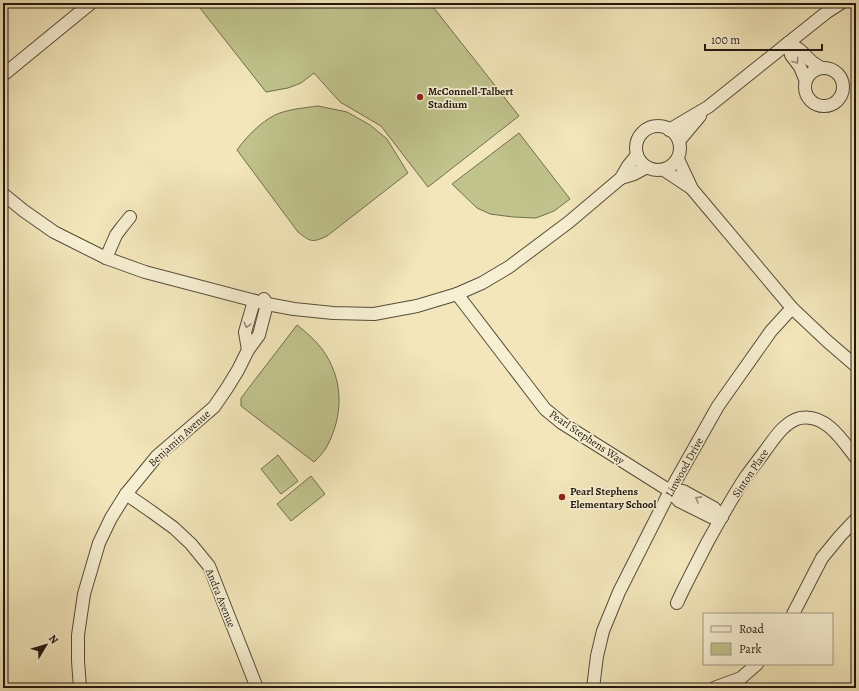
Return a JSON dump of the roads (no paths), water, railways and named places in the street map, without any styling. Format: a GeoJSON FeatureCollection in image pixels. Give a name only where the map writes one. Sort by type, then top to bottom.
{"type":"FeatureCollection","features":[{"type":"Feature","properties":{"kind":"street"},"geometry":{"type":"LineString","coordinates":[[3,75],[91,3]]}},
{"type":"Feature","properties":{"kind":"street"},"geometry":{"type":"LineString","coordinates":[[669,130],[708,107],[827,12],[841,3]]}},
{"type":"Feature","properties":{"kind":"street"},"geometry":{"type":"LineString","coordinates":[[788,43],[799,49],[816,65],[831,68],[839,75],[843,83],[843,92],[839,99],[832,104],[824,106],[815,105],[808,99],[804,90],[805,79],[800,68],[791,55],[788,43]]}},
{"type":"Feature","properties":{"kind":"street"},"geometry":{"type":"LineString","coordinates":[[805,79],[811,71],[820,67]]}},
{"type":"Feature","properties":{"kind":"street"},"geometry":{"type":"LineString","coordinates":[[679,141],[708,107]]}},
{"type":"Feature","properties":{"kind":"street"},"geometry":{"type":"LineString","coordinates":[[663,127],[675,134],[679,141],[680,153],[678,159],[674,164],[664,170],[652,170],[639,160],[636,148],[637,142],[644,131],[650,128],[663,127]]}},
{"type":"Feature","properties":{"kind":"street"},"geometry":{"type":"LineString","coordinates":[[3,194],[54,232],[106,258],[145,272],[267,304],[301,310],[333,313],[374,314],[417,306],[457,294],[482,283],[509,267],[569,222],[621,178],[637,155]]}},
{"type":"Feature","properties":{"kind":"street"},"geometry":{"type":"LineString","coordinates":[[678,159],[692,189],[792,308],[826,341],[856,366]]}},
{"type":"Feature","properties":{"kind":"street"},"geometry":{"type":"LineString","coordinates":[[621,178],[634,174],[647,167]]}},
{"type":"Feature","properties":{"kind":"street"},"geometry":{"type":"LineString","coordinates":[[664,170],[692,189]]}},
{"type":"Feature","properties":{"kind":"street"},"geometry":{"type":"LineString","coordinates":[[106,258],[116,235],[130,218]]}},
{"type":"Feature","properties":{"kind":"street","name":"Pearl Stephens Way"},"geometry":{"type":"LineString","coordinates":[[457,294],[545,409],[562,423],[670,491],[679,501],[711,517],[722,517]]}},
{"type":"Feature","properties":{"kind":"street"},"geometry":{"type":"LineString","coordinates":[[248,350],[245,332],[254,301]]}},
{"type":"Feature","properties":{"kind":"street","name":"Benjamin Avenue"},"geometry":{"type":"LineString","coordinates":[[80,688],[78,635],[84,594],[99,543],[111,518],[126,494],[157,456],[214,407],[258,335],[267,304]]}},
{"type":"Feature","properties":{"kind":"street","name":"Linwood Drive"},"geometry":{"type":"LineString","coordinates":[[593,688],[597,656],[603,631],[619,592],[670,491],[718,406],[771,331],[792,308]]}},
{"type":"Feature","properties":{"kind":"street","name":"Sinton Place"},"geometry":{"type":"LineString","coordinates":[[677,603],[685,585],[722,517],[747,475],[779,432],[790,422],[800,418],[814,418],[825,424],[836,433],[856,458]]}},
{"type":"Feature","properties":{"kind":"street","name":"Andra Avenue"},"geometry":{"type":"LineString","coordinates":[[126,494],[174,528],[191,544],[209,566],[257,688]]}},
{"type":"Feature","properties":{"kind":"street"},"geometry":{"type":"LineString","coordinates":[[794,613],[822,558],[840,536],[856,520]]}},
{"type":"Feature","properties":{"kind":"street"},"geometry":{"type":"LineString","coordinates":[[714,688],[741,678],[756,665]]}},
{"type":"Feature","properties":{"kind":"place","name":"McConnell-Talbert Stadium"},"geometry":{"type":"Point","coordinates":[420,97]}},
{"type":"Feature","properties":{"kind":"place","name":"Pearl Stephens Elementary School"},"geometry":{"type":"Point","coordinates":[562,497]}}]}
